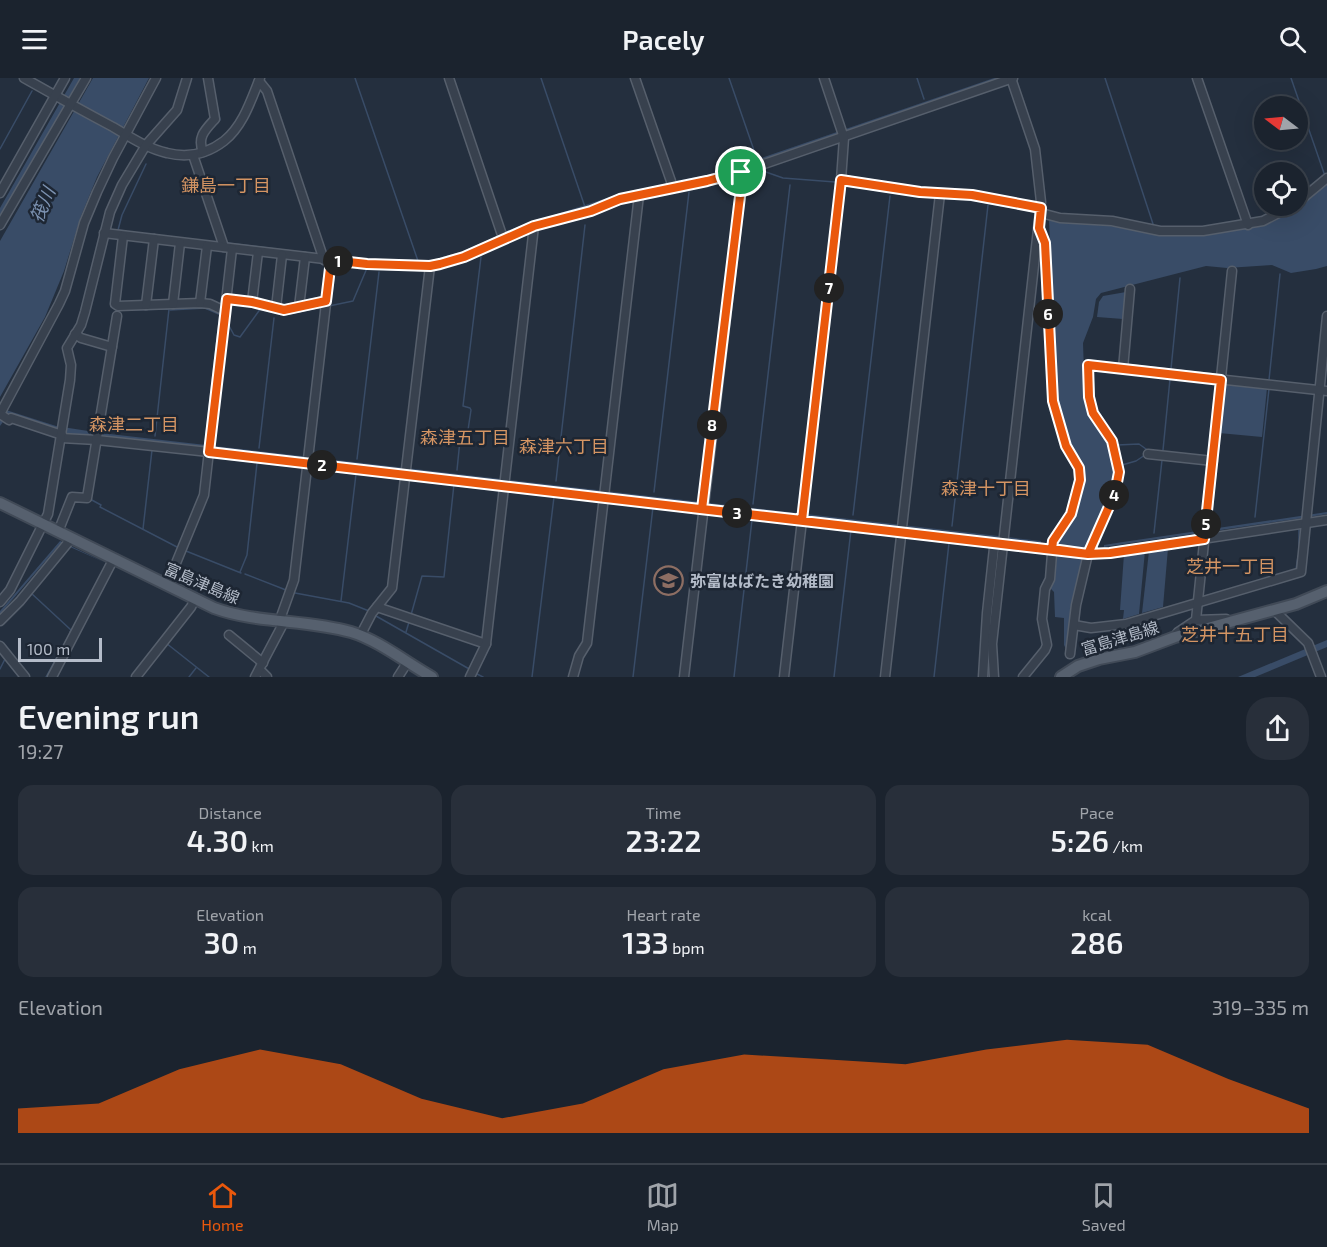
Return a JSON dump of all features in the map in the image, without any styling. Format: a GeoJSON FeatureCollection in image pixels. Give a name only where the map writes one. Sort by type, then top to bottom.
{"type":"FeatureCollection","features":[{"type":"Feature","properties":{"kind":"main road","name":"富島津島線"},"geometry":{"type":"LineString","coordinates":[[0,503],[58,532],[67,543],[113,560],[228,613],[245,618],[336,629],[360,636],[432,677]]}},
{"type":"Feature","properties":{"kind":"main road","name":"富島津島線"},"geometry":{"type":"LineString","coordinates":[[1061,677],[1078,666],[1145,650],[1175,637],[1296,604],[1327,591]]}},
{"type":"Feature","properties":{"kind":"street"},"geometry":{"type":"LineString","coordinates":[[24,78],[146,145],[169,154],[193,155],[217,146],[232,133],[247,109],[260,80]]}},
{"type":"Feature","properties":{"kind":"street"},"geometry":{"type":"LineString","coordinates":[[0,225],[67,102],[65,78]]}},
{"type":"Feature","properties":{"kind":"street"},"geometry":{"type":"LineString","coordinates":[[0,193],[86,78]]}},
{"type":"Feature","properties":{"kind":"street"},"geometry":{"type":"LineString","coordinates":[[156,78],[113,158],[84,223],[65,291],[2,416],[62,434],[98,436],[802,516],[901,528],[992,543],[1002,540],[1088,554],[1110,553],[1327,520]]}},
{"type":"Feature","properties":{"kind":"street"},"geometry":{"type":"LineString","coordinates":[[0,602],[10,590],[43,525],[51,503],[71,365],[68,348],[85,312],[110,212],[122,185],[146,145],[177,110],[187,78]]}},
{"type":"Feature","properties":{"kind":"street"},"geometry":{"type":"LineString","coordinates":[[203,152],[200,143],[201,135],[215,119],[208,78]]}},
{"type":"Feature","properties":{"kind":"street"},"geometry":{"type":"LineString","coordinates":[[449,78],[503,238]]}},
{"type":"Feature","properties":{"kind":"street"},"geometry":{"type":"LineString","coordinates":[[635,78],[673,187]]}},
{"type":"Feature","properties":{"kind":"street"},"geometry":{"type":"LineString","coordinates":[[783,677],[841,180],[843,134],[824,78]]}},
{"type":"Feature","properties":{"kind":"street"},"geometry":{"type":"LineString","coordinates":[[104,233],[327,260],[430,266],[464,257],[534,226],[591,211],[620,199],[741,172],[843,134],[1012,78],[1035,150],[1041,190],[1041,210],[1002,540],[992,644],[994,677]]}},
{"type":"Feature","properties":{"kind":"street"},"geometry":{"type":"LineString","coordinates":[[1197,78],[1248,225]]}},
{"type":"Feature","properties":{"kind":"street"},"geometry":{"type":"LineString","coordinates":[[228,635],[261,672],[281,622],[294,580],[326,301],[327,260],[267,91],[260,80]]}},
{"type":"Feature","properties":{"kind":"street"},"geometry":{"type":"LineString","coordinates":[[167,585],[201,503],[210,449],[227,299],[228,248],[193,155]]}},
{"type":"Feature","properties":{"kind":"street"},"geometry":{"type":"LineString","coordinates":[[684,677],[742,180],[741,172]]}},
{"type":"Feature","properties":{"kind":"street"},"geometry":{"type":"LineString","coordinates":[[1308,194],[1327,178]]}},
{"type":"Feature","properties":{"kind":"street"},"geometry":{"type":"LineString","coordinates":[[841,180],[940,194],[972,195],[1041,210],[1060,218],[1112,221],[1160,231],[1203,231],[1263,222],[1276,216]]}},
{"type":"Feature","properties":{"kind":"street"},"geometry":{"type":"LineString","coordinates":[[885,677],[940,194]]}},
{"type":"Feature","properties":{"kind":"street"},"geometry":{"type":"LineString","coordinates":[[573,677],[579,656],[587,643],[639,195]]}},
{"type":"Feature","properties":{"kind":"street"},"geometry":{"type":"LineString","coordinates":[[470,677],[486,644],[534,226]]}},
{"type":"Feature","properties":{"kind":"street"},"geometry":{"type":"LineString","coordinates":[[1023,677],[1047,645],[1042,619],[1046,589],[1052,569],[1053,541],[1071,514],[1080,480],[1079,468],[1066,446],[1053,401],[1045,243],[1039,228]]}},
{"type":"Feature","properties":{"kind":"street"},"geometry":{"type":"LineString","coordinates":[[123,236],[115,304],[118,306],[200,303],[210,304],[225,311]]}},
{"type":"Feature","properties":{"kind":"street"},"geometry":{"type":"LineString","coordinates":[[146,305],[154,239]]}},
{"type":"Feature","properties":{"kind":"street"},"geometry":{"type":"LineString","coordinates":[[173,304],[180,243]]}},
{"type":"Feature","properties":{"kind":"street"},"geometry":{"type":"LineString","coordinates":[[200,303],[207,246]]}},
{"type":"Feature","properties":{"kind":"street"},"geometry":{"type":"LineString","coordinates":[[252,302],[258,252]]}},
{"type":"Feature","properties":{"kind":"street"},"geometry":{"type":"LineString","coordinates":[[276,308],[282,255]]}},
{"type":"Feature","properties":{"kind":"street"},"geometry":{"type":"LineString","coordinates":[[299,307],[305,257]]}},
{"type":"Feature","properties":{"kind":"street"},"geometry":{"type":"LineString","coordinates":[[360,636],[377,607],[392,588],[430,266]]}},
{"type":"Feature","properties":{"kind":"street"},"geometry":{"type":"LineString","coordinates":[[1196,620],[1232,271]]}},
{"type":"Feature","properties":{"kind":"street"},"geometry":{"type":"LineString","coordinates":[[1122,369],[1131,289]]}},
{"type":"Feature","properties":{"kind":"street"},"geometry":{"type":"LineString","coordinates":[[227,299],[284,310],[326,301]]}},
{"type":"Feature","properties":{"kind":"street"},"geometry":{"type":"LineString","coordinates":[[58,532],[72,497],[87,498],[117,316]]}},
{"type":"Feature","properties":{"kind":"street"},"geometry":{"type":"LineString","coordinates":[[1074,625],[1091,628],[1126,624],[1301,572],[1323,391],[1327,316]]}},
{"type":"Feature","properties":{"kind":"street"},"geometry":{"type":"LineString","coordinates":[[75,334],[112,347]]}},
{"type":"Feature","properties":{"kind":"street"},"geometry":{"type":"LineString","coordinates":[[1070,654],[1076,605],[1088,554],[1115,493],[1119,472],[1112,441],[1093,413],[1089,397],[1088,365],[1323,391]]}},
{"type":"Feature","properties":{"kind":"street"},"geometry":{"type":"LineString","coordinates":[[1148,454],[1213,461]]}},
{"type":"Feature","properties":{"kind":"street"},"geometry":{"type":"LineString","coordinates":[[0,621],[20,601],[67,543]]}},
{"type":"Feature","properties":{"kind":"street"},"geometry":{"type":"LineString","coordinates":[[983,677],[994,548],[992,543]]}},
{"type":"Feature","properties":{"kind":"street"},"geometry":{"type":"LineString","coordinates":[[51,677],[113,560]]}},
{"type":"Feature","properties":{"kind":"street"},"geometry":{"type":"LineString","coordinates":[[136,677],[191,607],[195,598]]}},
{"type":"Feature","properties":{"kind":"street"},"geometry":{"type":"LineString","coordinates":[[377,607],[486,644]]}},
{"type":"Feature","properties":{"kind":"street"},"geometry":{"type":"LineString","coordinates":[[1274,610],[1308,643],[1322,677]]}},
{"type":"Feature","properties":{"kind":"street"},"geometry":{"type":"LineString","coordinates":[[1175,637],[1178,632],[1196,620],[1226,619],[1230,622]]}},
{"type":"Feature","properties":{"kind":"street"},"geometry":{"type":"LineString","coordinates":[[0,646],[25,677]]}},
{"type":"Feature","properties":{"kind":"street"},"geometry":{"type":"LineString","coordinates":[[398,677],[407,663]]}},
{"type":"Feature","properties":{"kind":"water"},"geometry":{"type":"Polygon","coordinates":[[[74,78],[80,78],[0,218],[0,208],[74,78]]]}},
{"type":"Feature","properties":{"kind":"water","name":"筏川"},"geometry":{"type":"Polygon","coordinates":[[[93,78],[149,78],[97,177],[45,317],[0,397],[0,241],[93,78]]]}},
{"type":"Feature","properties":{"kind":"water"},"geometry":{"type":"Polygon","coordinates":[[[994,78],[1003,78],[723,175],[675,184],[675,181],[718,173],[994,78]]]}},
{"type":"Feature","properties":{"kind":"water"},"geometry":{"type":"Polygon","coordinates":[[[1327,184],[1327,266],[1291,273],[1272,265],[1227,268],[1206,266],[1101,293],[1096,299],[1093,317],[1083,343],[1084,372],[1087,397],[1113,450],[1116,481],[1086,550],[1068,653],[1064,645],[1064,618],[1055,617],[1054,592],[1050,588],[1056,565],[1057,543],[1075,515],[1084,474],[1081,459],[1070,446],[1060,412],[1056,387],[1049,220],[1099,224],[1162,235],[1202,235],[1263,225],[1283,216],[1308,216],[1308,198],[1327,184]]]}},
{"type":"Feature","properties":{"kind":"water"},"geometry":{"type":"Polygon","coordinates":[[[1126,292],[1123,319],[1097,317],[1099,302],[1103,296],[1126,292]]]}},
{"type":"Feature","properties":{"kind":"water"},"geometry":{"type":"Polygon","coordinates":[[[1226,383],[1267,388],[1262,437],[1219,433],[1226,383]]]}},
{"type":"Feature","properties":{"kind":"water"},"geometry":{"type":"Polygon","coordinates":[[[6,410],[56,426],[101,433],[1041,541],[1040,545],[65,433],[8,415],[0,426],[0,419],[6,410]]]}},
{"type":"Feature","properties":{"kind":"water"},"geometry":{"type":"Polygon","coordinates":[[[1327,512],[1327,514],[1303,518],[1104,547],[1104,545],[1123,542],[1327,512]]]}},
{"type":"Feature","properties":{"kind":"water"},"geometry":{"type":"Polygon","coordinates":[[[60,541],[106,563],[61,543],[0,614],[0,611],[60,541]]]}},
{"type":"Feature","properties":{"kind":"water"},"geometry":{"type":"Polygon","coordinates":[[[1168,548],[1163,607],[1142,613],[1149,551],[1168,548]]]}},
{"type":"Feature","properties":{"kind":"water"},"geometry":{"type":"Polygon","coordinates":[[[1145,551],[1139,614],[1123,619],[1124,610],[1120,610],[1124,554],[1145,551]]]}},
{"type":"Feature","properties":{"kind":"water"},"geometry":{"type":"Polygon","coordinates":[[[1327,640],[1327,647],[1255,677],[1238,677],[1327,640]]]}},
{"type":"Feature","properties":{"kind":"waterway"},"geometry":{"type":"LineString","coordinates":[[355,78],[418,261]]}},
{"type":"Feature","properties":{"kind":"waterway"},"geometry":{"type":"LineString","coordinates":[[541,78],[585,207]]}},
{"type":"Feature","properties":{"kind":"waterway"},"geometry":{"type":"LineString","coordinates":[[729,78],[757,159]]}},
{"type":"Feature","properties":{"kind":"waterway"},"geometry":{"type":"LineString","coordinates":[[917,78],[924,99]]}},
{"type":"Feature","properties":{"kind":"waterway"},"geometry":{"type":"LineString","coordinates":[[1105,78],[1154,227]]}},
{"type":"Feature","properties":{"kind":"waterway"},"geometry":{"type":"LineString","coordinates":[[1291,78],[1325,176]]}},
{"type":"Feature","properties":{"kind":"waterway"},"geometry":{"type":"LineString","coordinates":[[0,149],[32,91]]}},
{"type":"Feature","properties":{"kind":"waterway"},"geometry":{"type":"LineString","coordinates":[[211,129],[220,120],[215,96]]}},
{"type":"Feature","properties":{"kind":"waterway"},"geometry":{"type":"LineString","coordinates":[[126,231],[118,230],[122,215],[146,164]]}},
{"type":"Feature","properties":{"kind":"waterway"},"geometry":{"type":"LineString","coordinates":[[746,175],[763,171],[783,178],[835,182]]}},
{"type":"Feature","properties":{"kind":"waterway"},"geometry":{"type":"LineString","coordinates":[[708,185],[737,178]]}},
{"type":"Feature","properties":{"kind":"waterway"},"geometry":{"type":"LineString","coordinates":[[624,194],[668,185]]}},
{"type":"Feature","properties":{"kind":"waterway"},"geometry":{"type":"LineString","coordinates":[[753,504],[790,185]]}},
{"type":"Feature","properties":{"kind":"waterway"},"geometry":{"type":"LineString","coordinates":[[654,492],[689,192]]}},
{"type":"Feature","properties":{"kind":"waterway"},"geometry":{"type":"LineString","coordinates":[[547,218],[619,195]]}},
{"type":"Feature","properties":{"kind":"waterway"},"geometry":{"type":"LineString","coordinates":[[853,515],[890,196]]}},
{"type":"Feature","properties":{"kind":"waterway"},"geometry":{"type":"LineString","coordinates":[[952,526],[988,205]]}},
{"type":"Feature","properties":{"kind":"waterway"},"geometry":{"type":"LineString","coordinates":[[571,221],[586,217]]}},
{"type":"Feature","properties":{"kind":"waterway"},"geometry":{"type":"LineString","coordinates":[[506,232],[531,223]]}},
{"type":"Feature","properties":{"kind":"waterway"},"geometry":{"type":"LineString","coordinates":[[556,481],[585,225]]}},
{"type":"Feature","properties":{"kind":"waterway"},"geometry":{"type":"LineString","coordinates":[[482,244],[499,236]]}},
{"type":"Feature","properties":{"kind":"waterway"},"geometry":{"type":"LineString","coordinates":[[227,243],[316,254]]}},
{"type":"Feature","properties":{"kind":"waterway"},"geometry":{"type":"LineString","coordinates":[[459,254],[472,249]]}},
{"type":"Feature","properties":{"kind":"waterway"},"geometry":{"type":"LineString","coordinates":[[457,470],[461,430],[468,430],[471,410],[463,406],[481,257]]}},
{"type":"Feature","properties":{"kind":"waterway"},"geometry":{"type":"LineString","coordinates":[[377,260],[432,261]]}},
{"type":"Feature","properties":{"kind":"waterway"},"geometry":{"type":"LineString","coordinates":[[329,306],[353,301],[367,268]]}},
{"type":"Feature","properties":{"kind":"waterway"},"geometry":{"type":"LineString","coordinates":[[402,269],[424,270]]}},
{"type":"Feature","properties":{"kind":"waterway"},"geometry":{"type":"LineString","coordinates":[[357,459],[379,272]]}},
{"type":"Feature","properties":{"kind":"waterway"},"geometry":{"type":"LineString","coordinates":[[1269,380],[1280,274]]}},
{"type":"Feature","properties":{"kind":"waterway"},"geometry":{"type":"LineString","coordinates":[[1171,369],[1180,278]]}},
{"type":"Feature","properties":{"kind":"waterway"},"geometry":{"type":"LineString","coordinates":[[301,311],[322,307]]}},
{"type":"Feature","properties":{"kind":"waterway"},"geometry":{"type":"LineString","coordinates":[[170,310],[205,308],[221,315]]}},
{"type":"Feature","properties":{"kind":"waterway"},"geometry":{"type":"LineString","coordinates":[[228,324],[234,335],[240,337],[261,308]]}},
{"type":"Feature","properties":{"kind":"waterway"},"geometry":{"type":"LineString","coordinates":[[119,310],[169,309],[155,436]]}},
{"type":"Feature","properties":{"kind":"waterway"},"geometry":{"type":"LineString","coordinates":[[259,448],[274,318]]}},
{"type":"Feature","properties":{"kind":"waterway"},"geometry":{"type":"LineString","coordinates":[[1163,450],[1170,379]]}},
{"type":"Feature","properties":{"kind":"waterway"},"geometry":{"type":"LineString","coordinates":[[1255,517],[1269,389]]}},
{"type":"Feature","properties":{"kind":"waterway"},"geometry":{"type":"LineString","coordinates":[[1117,445],[1139,444],[1146,449]]}},
{"type":"Feature","properties":{"kind":"waterway"},"geometry":{"type":"LineString","coordinates":[[143,529],[152,450]]}},
{"type":"Feature","properties":{"kind":"waterway"},"geometry":{"type":"LineString","coordinates":[[1122,465],[1136,461],[1145,455]]}},
{"type":"Feature","properties":{"kind":"waterway"},"geometry":{"type":"LineString","coordinates":[[1154,533],[1162,460]]}},
{"type":"Feature","properties":{"kind":"waterway"},"geometry":{"type":"LineString","coordinates":[[240,572],[247,555],[257,463]]}},
{"type":"Feature","properties":{"kind":"waterway"},"geometry":{"type":"LineString","coordinates":[[341,601],[356,474]]}},
{"type":"Feature","properties":{"kind":"waterway"},"geometry":{"type":"LineString","coordinates":[[411,615],[422,576],[444,577],[454,484]]}},
{"type":"Feature","properties":{"kind":"waterway"},"geometry":{"type":"LineString","coordinates":[[532,677],[554,497]]}},
{"type":"Feature","properties":{"kind":"waterway"},"geometry":{"type":"LineString","coordinates":[[90,499],[101,505],[100,507],[177,547]]}},
{"type":"Feature","properties":{"kind":"waterway"},"geometry":{"type":"LineString","coordinates":[[633,677],[653,507]]}},
{"type":"Feature","properties":{"kind":"waterway"},"geometry":{"type":"LineString","coordinates":[[734,677],[752,520]]}},
{"type":"Feature","properties":{"kind":"waterway"},"geometry":{"type":"LineString","coordinates":[[1209,533],[1243,529]]}},
{"type":"Feature","properties":{"kind":"waterway"},"geometry":{"type":"LineString","coordinates":[[1299,529],[1299,548]]}},
{"type":"Feature","properties":{"kind":"waterway"},"geometry":{"type":"LineString","coordinates":[[834,677],[851,530]]}},
{"type":"Feature","properties":{"kind":"waterway"},"geometry":{"type":"LineString","coordinates":[[1105,549],[1202,534]]}},
{"type":"Feature","properties":{"kind":"waterway"},"geometry":{"type":"LineString","coordinates":[[934,677],[949,543]]}},
{"type":"Feature","properties":{"kind":"waterway"},"geometry":{"type":"LineString","coordinates":[[186,551],[241,573]]}},
{"type":"Feature","properties":{"kind":"waterway"},"geometry":{"type":"LineString","coordinates":[[1296,569],[1298,556]]}},
{"type":"Feature","properties":{"kind":"waterway"},"geometry":{"type":"LineString","coordinates":[[245,574],[286,590]]}},
{"type":"Feature","properties":{"kind":"waterway"},"geometry":{"type":"LineString","coordinates":[[1202,597],[1227,590]]}},
{"type":"Feature","properties":{"kind":"waterway"},"geometry":{"type":"LineString","coordinates":[[31,593],[71,630],[70,632]]}},
{"type":"Feature","properties":{"kind":"waterway"},"geometry":{"type":"LineString","coordinates":[[295,593],[349,603],[369,611]]}},
{"type":"Feature","properties":{"kind":"waterway"},"geometry":{"type":"LineString","coordinates":[[376,616],[471,670]]}},
{"type":"Feature","properties":{"kind":"waterway"},"geometry":{"type":"LineString","coordinates":[[406,632],[409,622]]}},
{"type":"Feature","properties":{"kind":"waterway"},"geometry":{"type":"LineString","coordinates":[[46,677],[68,637]]}},
{"type":"Feature","properties":{"kind":"waterway"},"geometry":{"type":"LineString","coordinates":[[166,643],[209,677]]}},
{"type":"Feature","properties":{"kind":"waterway"},"geometry":{"type":"LineString","coordinates":[[0,669],[5,659]]}},
{"type":"Feature","properties":{"kind":"waterway"},"geometry":{"type":"LineString","coordinates":[[189,677],[196,668]]}},
{"type":"Feature","properties":{"kind":"waterway"},"geometry":{"type":"LineString","coordinates":[[477,674],[483,677]]}},
{"type":"Feature","properties":{"kind":"place","name":"弥富はばたき幼稚園"},"geometry":{"type":"Point","coordinates":[669,581]}},
{"type":"Feature","properties":{"kind":"district","name":"鎌島一丁目"},"geometry":{"type":"Point","coordinates":[226,186]}},
{"type":"Feature","properties":{"kind":"district","name":"森津二丁目"},"geometry":{"type":"Point","coordinates":[134,425]}},
{"type":"Feature","properties":{"kind":"district","name":"森津五丁目"},"geometry":{"type":"Point","coordinates":[465,438]}},
{"type":"Feature","properties":{"kind":"district","name":"森津六丁目"},"geometry":{"type":"Point","coordinates":[564,447]}},
{"type":"Feature","properties":{"kind":"district","name":"森津十丁目"},"geometry":{"type":"Point","coordinates":[986,489]}},
{"type":"Feature","properties":{"kind":"district","name":"芝井一丁目"},"geometry":{"type":"Point","coordinates":[1231,567]}},
{"type":"Feature","properties":{"kind":"district","name":"芝井十五丁目"},"geometry":{"type":"Point","coordinates":[1235,635]}},
{"type":"Feature","properties":{"kind":"route"},"geometry":{"type":"LineString","coordinates":[[741,172],[620,199],[591,211],[534,226],[464,257],[440,264],[430,266],[367,264],[331,260],[326,301],[284,310],[227,299],[209,452],[1088,554],[1115,493],[1119,472],[1112,441],[1093,413],[1089,397],[1088,365],[1221,380],[1204,539],[1110,553],[1088,554],[1052,549],[1053,541],[1071,514],[1080,480],[1079,468],[1066,446],[1053,401],[1045,243],[1039,228],[1041,208],[972,195],[899,190],[841,180],[802,520],[702,509],[742,180],[741,172]]}}]}
